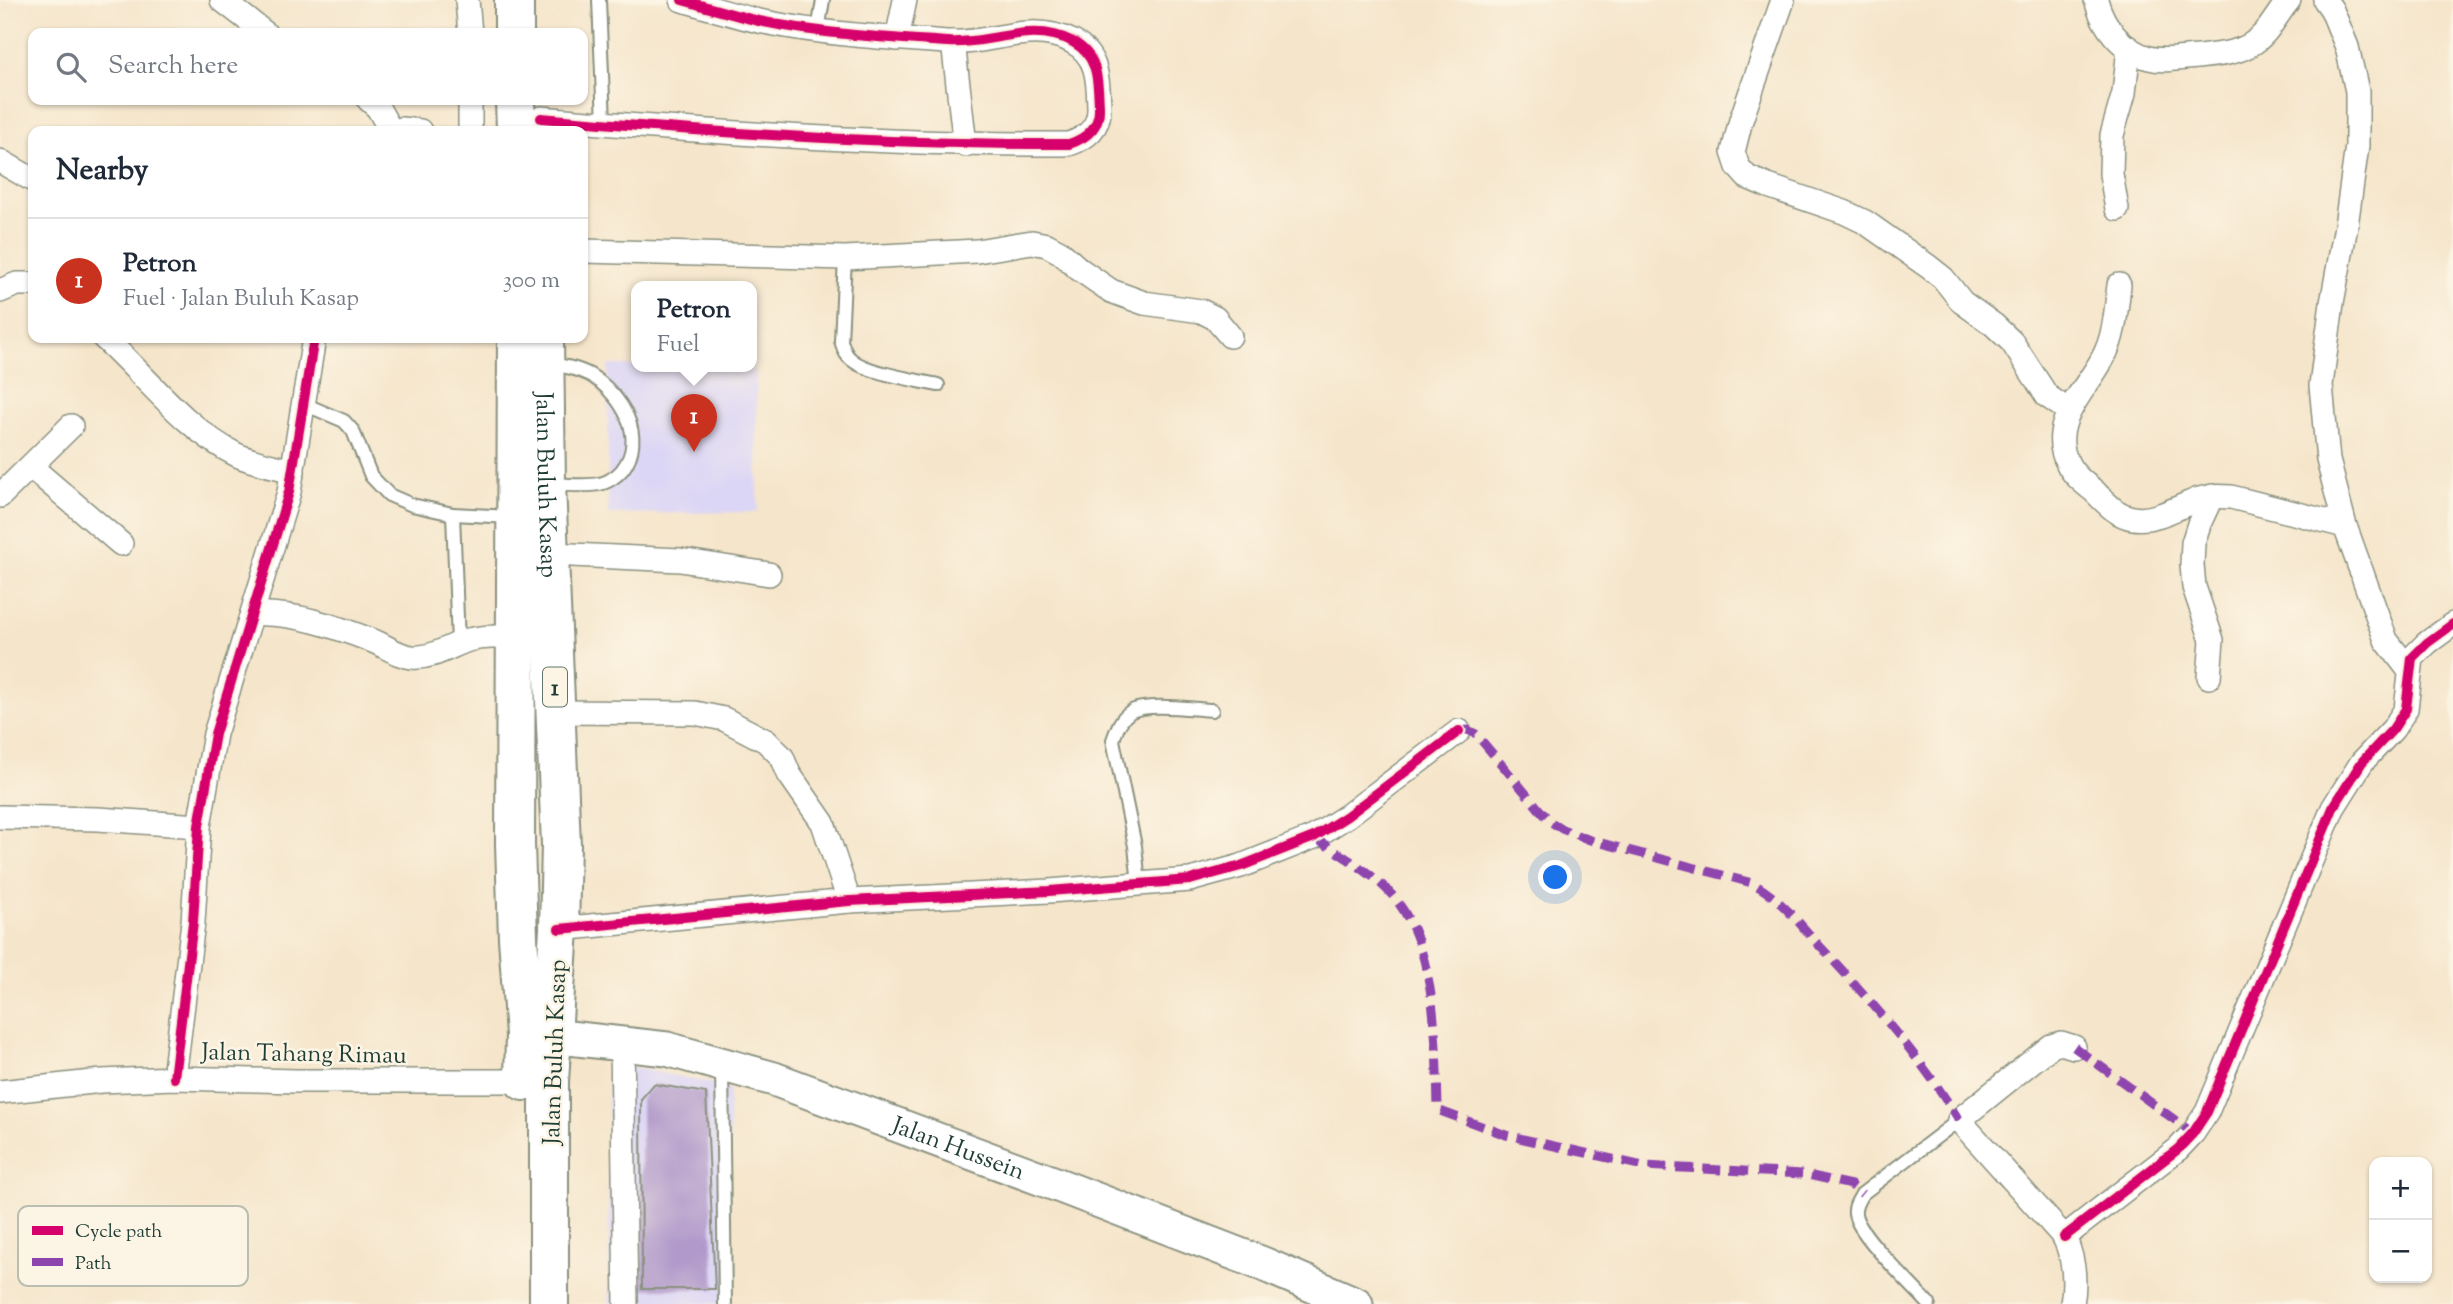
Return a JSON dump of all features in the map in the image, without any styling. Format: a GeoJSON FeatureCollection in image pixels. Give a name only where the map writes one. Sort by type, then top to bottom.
{"type":"FeatureCollection","features":[{"type":"Feature","properties":{"kind":"highway"},"geometry":{"type":"LineString","coordinates":[[514,0],[514,28]]}},
{"type":"Feature","properties":{"kind":"highway"},"geometry":{"type":"LineString","coordinates":[[540,0],[540,28]]}},
{"type":"Feature","properties":{"kind":"highway","name":"Jalan Buluh Kasap"},"geometry":{"type":"LineString","coordinates":[[517,343],[515,844],[525,1035],[526,1304]]}},
{"type":"Feature","properties":{"kind":"highway","name":"Jalan Buluh Kasap"},"geometry":{"type":"LineString","coordinates":[[544,350],[561,845],[559,929],[551,1036],[549,1304]]}},
{"type":"Feature","properties":{"kind":"highway"},"geometry":{"type":"LineString","coordinates":[[515,844],[561,845]]}},
{"type":"Feature","properties":{"kind":"main road","name":"Jalan Hussein"},"geometry":{"type":"LineString","coordinates":[[551,1036],[667,1049],[722,1063],[823,1097],[1032,1175],[1263,1264],[1356,1304]]}},
{"type":"Feature","properties":{"kind":"street"},"geometry":{"type":"LineString","coordinates":[[222,0],[258,28]]}},
{"type":"Feature","properties":{"kind":"street"},"geometry":{"type":"LineString","coordinates":[[467,0],[470,28]]}},
{"type":"Feature","properties":{"kind":"street"},"geometry":{"type":"LineString","coordinates":[[531,116],[816,139],[965,145],[1069,144],[1084,139],[1093,130],[1100,116],[1098,73],[1092,59],[1075,43],[1057,36],[1032,32],[953,43],[897,39],[818,31],[758,20],[682,0]]}},
{"type":"Feature","properties":{"kind":"street"},"geometry":{"type":"LineString","coordinates":[[897,39],[905,0]]}},
{"type":"Feature","properties":{"kind":"street"},"geometry":{"type":"LineString","coordinates":[[1783,0],[1741,120],[1733,152],[1738,167],[1747,177],[1865,222],[1930,267],[1943,278],[1962,302],[2012,342],[2047,396],[2069,411]]}},
{"type":"Feature","properties":{"kind":"street"},"geometry":{"type":"LineString","coordinates":[[2096,0],[2105,24],[2129,48],[2149,58],[2172,59],[2215,55],[2236,51],[2252,44],[2264,33],[2289,0]]}},
{"type":"Feature","properties":{"kind":"street"},"geometry":{"type":"LineString","coordinates":[[2325,0],[2332,10],[2347,47],[2357,91],[2357,146],[2321,385],[2328,460],[2345,526],[2386,640],[2409,670]]}},
{"type":"Feature","properties":{"kind":"street"},"geometry":{"type":"LineString","coordinates":[[953,43],[965,145]]}},
{"type":"Feature","properties":{"kind":"street"},"geometry":{"type":"LineString","coordinates":[[2117,209],[2111,174],[2112,135],[2124,93],[2129,48]]}},
{"type":"Feature","properties":{"kind":"street"},"geometry":{"type":"LineString","coordinates":[[375,105],[388,126]]}},
{"type":"Feature","properties":{"kind":"street"},"geometry":{"type":"LineString","coordinates":[[470,105],[470,126]]}},
{"type":"Feature","properties":{"kind":"street"},"geometry":{"type":"LineString","coordinates":[[0,161],[28,177]]}},
{"type":"Feature","properties":{"kind":"street"},"geometry":{"type":"LineString","coordinates":[[588,251],[845,258],[977,251],[1032,242],[1047,245],[1111,291],[1144,303],[1201,311],[1215,318],[1230,336]]}},
{"type":"Feature","properties":{"kind":"street"},"geometry":{"type":"LineString","coordinates":[[0,291],[17,284],[28,284]]}},
{"type":"Feature","properties":{"kind":"street"},"geometry":{"type":"LineString","coordinates":[[2119,285],[2109,343],[2095,372],[2069,411],[2062,438],[2068,465],[2079,478],[2120,514],[2134,519],[2212,496],[2231,497],[2345,526]]}},
{"type":"Feature","properties":{"kind":"street"},"geometry":{"type":"LineString","coordinates":[[109,343],[184,415],[217,442],[254,462],[293,471]]}},
{"type":"Feature","properties":{"kind":"street"},"geometry":{"type":"LineString","coordinates":[[174,1078],[193,922],[198,826],[215,734],[253,614],[293,471],[313,343]]}},
{"type":"Feature","properties":{"kind":"street"},"geometry":{"type":"LineString","coordinates":[[0,496],[71,426]]}},
{"type":"Feature","properties":{"kind":"street"},"geometry":{"type":"LineString","coordinates":[[31,467],[121,544]]}},
{"type":"Feature","properties":{"kind":"street"},"geometry":{"type":"LineString","coordinates":[[2209,677],[2212,640],[2194,587],[2192,565],[2193,542],[2212,496]]}},
{"type":"Feature","properties":{"kind":"street"},"geometry":{"type":"LineString","coordinates":[[550,554],[680,560],[769,574]]}},
{"type":"Feature","properties":{"kind":"street"},"geometry":{"type":"LineString","coordinates":[[253,614],[294,616],[345,630],[413,658],[427,657],[458,644],[492,637],[516,638]]}},
{"type":"Feature","properties":{"kind":"street"},"geometry":{"type":"LineString","coordinates":[[2064,1237],[2178,1149],[2207,1112],[2333,808],[2362,762],[2393,729],[2406,709],[2412,658],[2453,624]]}},
{"type":"Feature","properties":{"kind":"street"},"geometry":{"type":"LineString","coordinates":[[555,712],[695,713],[724,719],[766,741],[782,757],[789,774],[823,823],[849,901]]}},
{"type":"Feature","properties":{"kind":"street"},"geometry":{"type":"LineString","coordinates":[[559,929],[849,901],[1191,880],[1296,846],[1347,816],[1460,731]]}},
{"type":"Feature","properties":{"kind":"street"},"geometry":{"type":"LineString","coordinates":[[0,817],[98,819],[198,826]]}},
{"type":"Feature","properties":{"kind":"street"},"geometry":{"type":"LineString","coordinates":[[622,1042],[626,1304]]}},
{"type":"Feature","properties":{"kind":"street"},"geometry":{"type":"LineString","coordinates":[[2072,1304],[2074,1272],[2071,1251],[2064,1237],[1959,1120],[2051,1046],[2061,1043],[2074,1047]]}},
{"type":"Feature","properties":{"kind":"street","name":"Jalan Tahang Rimau"},"geometry":{"type":"LineString","coordinates":[[0,1092],[102,1081],[174,1078],[524,1081]]}},
{"type":"Feature","properties":{"kind":"lane"},"geometry":{"type":"LineString","coordinates":[[599,0],[604,123]]}},
{"type":"Feature","properties":{"kind":"lane"},"geometry":{"type":"LineString","coordinates":[[818,31],[823,0]]}},
{"type":"Feature","properties":{"kind":"lane"},"geometry":{"type":"LineString","coordinates":[[845,258],[841,341],[845,353],[853,362],[867,368],[937,385]]}},
{"type":"Feature","properties":{"kind":"lane"},"geometry":{"type":"LineString","coordinates":[[544,350],[592,376],[612,395],[629,418],[634,438],[629,461],[617,476],[600,484],[547,484]]}},
{"type":"Feature","properties":{"kind":"lane"},"geometry":{"type":"LineString","coordinates":[[304,404],[344,421],[353,431],[370,476],[390,495],[412,505],[453,513],[515,517]]}},
{"type":"Feature","properties":{"kind":"lane"},"geometry":{"type":"LineString","coordinates":[[453,513],[458,644]]}},
{"type":"Feature","properties":{"kind":"lane"},"geometry":{"type":"LineString","coordinates":[[1139,884],[1135,846],[1114,740],[1119,724],[1130,712],[1143,708],[1212,710]]}},
{"type":"Feature","properties":{"kind":"lane"},"geometry":{"type":"LineString","coordinates":[[722,1063],[725,1304]]}},
{"type":"Feature","properties":{"kind":"lane"},"geometry":{"type":"LineString","coordinates":[[1929,1304],[1863,1231],[1855,1215],[1856,1205],[1862,1194],[1959,1120]]}},
{"type":"Feature","properties":{"kind":"shaded area"},"geometry":{"type":"Polygon","coordinates":[[[608,365],[631,366],[631,372],[756,372],[758,512],[608,514],[608,365]]]}},
{"type":"Feature","properties":{"kind":"shaded area"},"geometry":{"type":"Polygon","coordinates":[[[608,1062],[729,1087],[731,1304],[609,1304],[608,1062]]]}},
{"type":"Feature","properties":{"kind":"building"},"geometry":{"type":"Polygon","coordinates":[[[654,1084],[706,1093],[715,1289],[642,1289],[641,1099],[654,1084]]]}},
{"type":"Feature","properties":{"kind":"marked path"},"geometry":{"type":"LineString","coordinates":[[1459,731],[1468,730],[1476,734],[1539,809],[1562,829],[1590,840],[1752,883],[1770,895],[1794,917],[1892,1027],[1928,1073],[1959,1120]]}},
{"type":"Feature","properties":{"kind":"marked path"},"geometry":{"type":"LineString","coordinates":[[1314,837],[1375,878],[1407,916],[1418,940],[1431,996],[1440,1111],[1506,1135],[1643,1166],[1804,1174],[1851,1185],[1862,1194]]}},
{"type":"Feature","properties":{"kind":"marked path"},"geometry":{"type":"LineString","coordinates":[[2074,1047],[2193,1133]]}},
{"type":"Feature","properties":{"kind":"cycle path"},"geometry":{"type":"LineString","coordinates":[[541,118],[805,137],[1069,144],[1087,135],[1095,126],[1099,114],[1098,88],[1092,62],[1082,48],[1057,36],[1026,33],[948,42],[853,35],[759,21],[682,0]]}},
{"type":"Feature","properties":{"kind":"cycle path"},"geometry":{"type":"LineString","coordinates":[[174,1078],[193,922],[199,826],[215,734],[289,492],[313,343]]}},
{"type":"Feature","properties":{"kind":"cycle path"},"geometry":{"type":"LineString","coordinates":[[2064,1237],[2178,1149],[2207,1112],[2333,808],[2362,762],[2393,729],[2406,709],[2412,658],[2453,624]]}},
{"type":"Feature","properties":{"kind":"cycle path"},"geometry":{"type":"LineString","coordinates":[[559,929],[849,901],[1049,891],[1190,880],[1241,866],[1314,837],[1347,816],[1459,731]]}},
{"type":"Feature","properties":{"kind":"place","name":"Petron"},"geometry":{"type":"Point","coordinates":[694,452]}}]}
